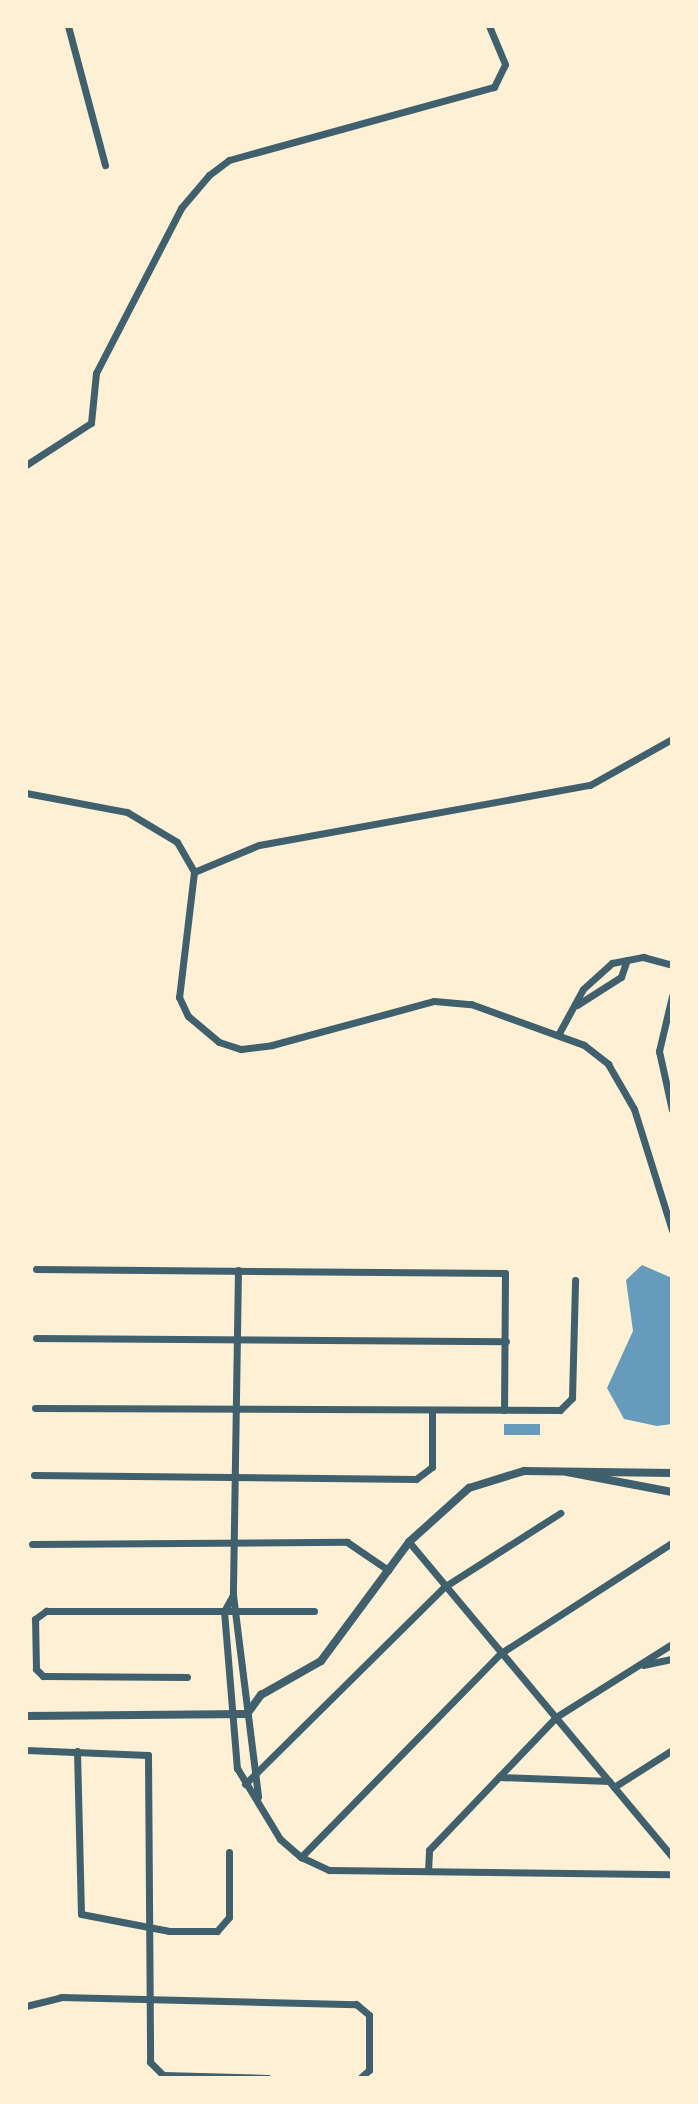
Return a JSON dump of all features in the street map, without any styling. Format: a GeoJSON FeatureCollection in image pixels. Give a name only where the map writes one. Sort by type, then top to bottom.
{"type":"FeatureCollection","features":[{"type":"Feature","properties":{"kind":"street"},"geometry":{"type":"LineString","coordinates":[[68,26],[105,165]]}},
{"type":"Feature","properties":{"kind":"street"},"geometry":{"type":"LineString","coordinates":[[26,465],[91,423],[96,373],[181,208],[209,175],[229,160],[494,87],[505,64],[489,26]]}},
{"type":"Feature","properties":{"kind":"street"},"geometry":{"type":"LineString","coordinates":[[194,872],[259,845],[590,785],[672,739]]}},
{"type":"Feature","properties":{"kind":"street"},"geometry":{"type":"LineString","coordinates":[[26,793],[155,824],[194,872],[179,997],[188,1016],[219,1042],[241,1049],[272,1045],[434,1001],[471,1004],[584,1045],[622,1085],[672,1230]]}},
{"type":"Feature","properties":{"kind":"street"},"geometry":{"type":"LineString","coordinates":[[558,1035],[583,989],[627,960],[672,965]]}},
{"type":"Feature","properties":{"kind":"street"},"geometry":{"type":"LineString","coordinates":[[577,1005],[621,977],[627,960]]}},
{"type":"Feature","properties":{"kind":"street"},"geometry":{"type":"LineString","coordinates":[[672,996],[659,1051],[672,1110]]}},
{"type":"Feature","properties":{"kind":"street"},"geometry":{"type":"LineString","coordinates":[[36,1269],[505,1273],[504,1410]]}},
{"type":"Feature","properties":{"kind":"street"},"geometry":{"type":"LineString","coordinates":[[238,1270],[233,1595],[240,1611],[247,1714],[260,1776],[258,1796]]}},
{"type":"Feature","properties":{"kind":"street"},"geometry":{"type":"LineString","coordinates":[[35,1408],[504,1410],[568,1407],[575,1280]]}},
{"type":"Feature","properties":{"kind":"street"},"geometry":{"type":"LineString","coordinates":[[36,1338],[506,1341]]}},
{"type":"Feature","properties":{"kind":"street"},"geometry":{"type":"LineString","coordinates":[[34,1475],[426,1475],[432,1410]]}},
{"type":"Feature","properties":{"kind":"street"},"geometry":{"type":"LineString","coordinates":[[554,1469],[672,1492]]}},
{"type":"Feature","properties":{"kind":"street"},"geometry":{"type":"LineString","coordinates":[[26,1716],[227,1717],[247,1714],[261,1695],[321,1661],[409,1542],[469,1488],[554,1469],[672,1473]]}},
{"type":"Feature","properties":{"kind":"street"},"geometry":{"type":"LineString","coordinates":[[245,1784],[260,1776],[444,1587],[560,1513]]}},
{"type":"Feature","properties":{"kind":"street"},"geometry":{"type":"LineString","coordinates":[[32,1544],[347,1542],[388,1570]]}},
{"type":"Feature","properties":{"kind":"street"},"geometry":{"type":"LineString","coordinates":[[409,1542],[671,1854]]}},
{"type":"Feature","properties":{"kind":"street"},"geometry":{"type":"LineString","coordinates":[[301,1857],[501,1653],[672,1543]]}},
{"type":"Feature","properties":{"kind":"street"},"geometry":{"type":"LineString","coordinates":[[233,1595],[224,1611],[227,1717],[245,1784],[258,1796],[280,1839],[301,1857],[329,1870],[672,1874]]}},
{"type":"Feature","properties":{"kind":"street"},"geometry":{"type":"LineString","coordinates":[[187,1677],[43,1676],[36,1669],[39,1614],[314,1611]]}},
{"type":"Feature","properties":{"kind":"street"},"geometry":{"type":"LineString","coordinates":[[428,1871],[429,1850],[556,1717],[672,1644]]}},
{"type":"Feature","properties":{"kind":"street"},"geometry":{"type":"LineString","coordinates":[[637,1666],[672,1659]]}},
{"type":"Feature","properties":{"kind":"street"},"geometry":{"type":"LineString","coordinates":[[26,1750],[148,1755],[153,1927],[151,1999],[156,2072],[268,2078]]}},
{"type":"Feature","properties":{"kind":"street"},"geometry":{"type":"LineString","coordinates":[[499,1777],[612,1784],[672,1750]]}},
{"type":"Feature","properties":{"kind":"street"},"geometry":{"type":"LineString","coordinates":[[77,1751],[81,1914],[153,1927],[226,1926],[229,1852]]}},
{"type":"Feature","properties":{"kind":"street"},"geometry":{"type":"LineString","coordinates":[[26,2006],[61,1997],[365,2006],[369,2070],[360,2078]]}},
{"type":"Feature","properties":{"kind":"water"},"geometry":{"type":"Polygon","coordinates":[[[642,1265],[672,1278],[672,1424],[657,1426],[624,1419],[607,1388],[633,1331],[626,1280],[642,1265]]]}},
{"type":"Feature","properties":{"kind":"water"},"geometry":{"type":"Polygon","coordinates":[[[504,1424],[540,1424],[540,1435],[504,1435],[504,1424]]]}}]}
